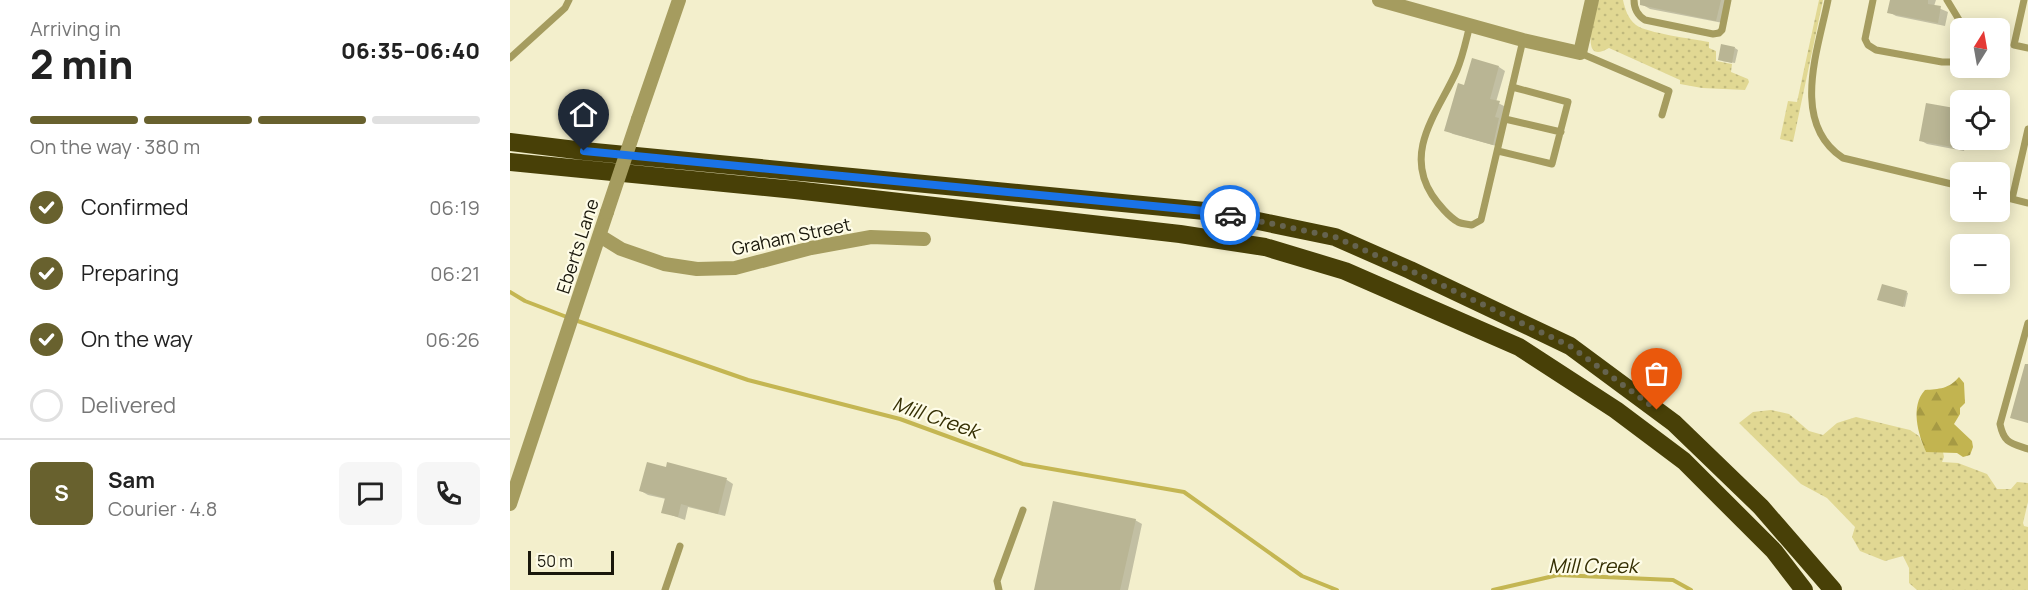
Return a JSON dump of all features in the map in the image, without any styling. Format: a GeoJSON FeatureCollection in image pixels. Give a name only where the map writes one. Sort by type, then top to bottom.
{"type":"FeatureCollection","features":[{"type":"Feature","properties":{"kind":"highway"},"geometry":{"type":"LineString","coordinates":[[510,142],[1215,212],[1335,237],[1570,346],[1674,423],[1761,507],[1833,590]]}},
{"type":"Feature","properties":{"kind":"highway"},"geometry":{"type":"LineString","coordinates":[[510,162],[795,190],[1180,234],[1265,247],[1346,271],[1519,347],[1616,410],[1683,461],[1774,551],[1804,590]]}},
{"type":"Feature","properties":{"kind":"street"},"geometry":{"type":"LineString","coordinates":[[1379,0],[1523,40],[1580,53],[1592,0]]}},
{"type":"Feature","properties":{"kind":"street","name":"Eberts Lane"},"geometry":{"type":"LineString","coordinates":[[510,504],[638,119],[680,3]]}},
{"type":"Feature","properties":{"kind":"street","name":"Graham Street"},"geometry":{"type":"LineString","coordinates":[[600,236],[621,249],[643,257],[664,264],[697,269],[735,268],[811,248],[871,237],[924,239]]}},
{"type":"Feature","properties":{"kind":"lane"},"geometry":{"type":"LineString","coordinates":[[510,58],[565,8],[569,0]]}},
{"type":"Feature","properties":{"kind":"lane"},"geometry":{"type":"LineString","coordinates":[[1634,0],[1639,16],[1645,20],[1713,34],[1722,30],[1728,0]]}},
{"type":"Feature","properties":{"kind":"lane"},"geometry":{"type":"LineString","coordinates":[[1828,0],[1810,91],[1812,111],[1831,150],[1843,158],[1950,184]]}},
{"type":"Feature","properties":{"kind":"lane"},"geometry":{"type":"LineString","coordinates":[[1874,0],[1865,39],[1868,45],[1876,50],[1950,62]]}},
{"type":"Feature","properties":{"kind":"lane"},"geometry":{"type":"LineString","coordinates":[[1947,0],[1958,18]]}},
{"type":"Feature","properties":{"kind":"lane"},"geometry":{"type":"LineString","coordinates":[[2024,0],[2014,45],[2028,48]]}},
{"type":"Feature","properties":{"kind":"lane"},"geometry":{"type":"LineString","coordinates":[[1470,25],[1458,69],[1430,123],[1423,143],[1421,163],[1426,185],[1437,203],[1458,222],[1472,225],[1481,220],[1523,40]]}},
{"type":"Feature","properties":{"kind":"lane"},"geometry":{"type":"LineString","coordinates":[[1580,53],[1669,91],[1662,115]]}},
{"type":"Feature","properties":{"kind":"lane"},"geometry":{"type":"LineString","coordinates":[[1498,151],[1552,164],[1568,102],[1512,87]]}},
{"type":"Feature","properties":{"kind":"lane"},"geometry":{"type":"LineString","coordinates":[[1505,119],[1560,132]]}},
{"type":"Feature","properties":{"kind":"lane"},"geometry":{"type":"LineString","coordinates":[[2028,129],[2012,199],[2028,203]]}},
{"type":"Feature","properties":{"kind":"lane"},"geometry":{"type":"LineString","coordinates":[[2028,323],[2000,424],[2003,436],[2011,444],[2028,449]]}},
{"type":"Feature","properties":{"kind":"lane"},"geometry":{"type":"LineString","coordinates":[[999,590],[997,581],[1023,510]]}},
{"type":"Feature","properties":{"kind":"lane"},"geometry":{"type":"LineString","coordinates":[[665,590],[680,546]]}},
{"type":"Feature","properties":{"kind":"shaded area"},"geometry":{"type":"Polygon","coordinates":[[[1599,0],[1623,0],[1631,20],[1641,28],[1709,42],[1709,48],[1716,51],[1716,61],[1732,64],[1731,72],[1748,79],[1745,90],[1702,88],[1680,84],[1680,80],[1609,48],[1599,52],[1594,50],[1591,44],[1592,25],[1599,0]]]}},
{"type":"Feature","properties":{"kind":"shaded area"},"geometry":{"type":"Polygon","coordinates":[[[1819,0],[1823,0],[1793,142],[1780,139],[1788,101],[1797,102],[1819,0]]]}},
{"type":"Feature","properties":{"kind":"shaded area"},"geometry":{"type":"Polygon","coordinates":[[[1771,410],[1789,414],[1809,431],[1823,435],[1837,423],[1856,417],[1910,430],[1919,436],[1926,452],[1943,452],[1942,462],[1958,463],[1987,474],[1997,489],[2011,489],[2017,482],[2028,483],[2028,502],[2023,523],[2028,527],[2028,590],[1917,590],[1909,583],[1909,568],[1903,556],[1885,561],[1860,551],[1852,537],[1855,527],[1827,498],[1801,484],[1739,423],[1753,412],[1771,410]]]}},
{"type":"Feature","properties":{"kind":"green space"},"geometry":{"type":"Polygon","coordinates":[[[1959,377],[1964,383],[1965,403],[1960,408],[1960,414],[1954,424],[1972,441],[1973,447],[1970,455],[1963,457],[1957,453],[1926,452],[1917,420],[1920,397],[1925,390],[1948,386],[1959,377]]]}},
{"type":"Feature","properties":{"kind":"building"},"geometry":{"type":"Polygon","coordinates":[[[1640,0],[1721,0],[1716,21],[1640,5],[1640,0]]]}},
{"type":"Feature","properties":{"kind":"building"},"geometry":{"type":"Polygon","coordinates":[[[1890,0],[1928,0],[1928,4],[1941,6],[1938,23],[1887,13],[1890,0]]]}},
{"type":"Feature","properties":{"kind":"building"},"geometry":{"type":"Polygon","coordinates":[[[1721,44],[1735,47],[1732,63],[1718,60],[1721,44]]]}},
{"type":"Feature","properties":{"kind":"building"},"geometry":{"type":"Polygon","coordinates":[[[1472,58],[1499,66],[1490,99],[1500,101],[1495,117],[1499,118],[1493,145],[1444,131],[1458,83],[1464,85],[1472,58]]]}},
{"type":"Feature","properties":{"kind":"building"},"geometry":{"type":"Polygon","coordinates":[[[1926,103],[1950,107],[1950,147],[1919,141],[1926,103]]]}},
{"type":"Feature","properties":{"kind":"building"},"geometry":{"type":"Polygon","coordinates":[[[1882,284],[1907,291],[1903,307],[1877,300],[1882,284]]]}},
{"type":"Feature","properties":{"kind":"building"},"geometry":{"type":"Polygon","coordinates":[[[2025,364],[2028,364],[2028,423],[2010,418],[2025,364]]]}},
{"type":"Feature","properties":{"kind":"building"},"geometry":{"type":"Polygon","coordinates":[[[647,462],[666,467],[667,462],[727,478],[718,514],[681,504],[678,517],[661,513],[665,498],[639,491],[647,462]]]}},
{"type":"Feature","properties":{"kind":"building"},"geometry":{"type":"Polygon","coordinates":[[[1053,501],[1136,519],[1120,590],[1034,590],[1053,501]]]}},
{"type":"Feature","properties":{"kind":"waterway","name":"Mill Creek"},"geometry":{"type":"LineString","coordinates":[[510,292],[525,301],[572,319],[748,380],[900,419],[1023,464],[1184,492],[1302,576],[1337,590]]}},
{"type":"Feature","properties":{"kind":"waterway","name":"Mill Creek"},"geometry":{"type":"LineString","coordinates":[[1493,590],[1558,575],[1673,580],[1691,590]]}},
{"type":"Feature","properties":{"kind":"way so far"},"geometry":{"type":"LineString","coordinates":[[1230,215],[1335,237],[1427,278],[1570,346],[1657,410]]}},
{"type":"Feature","properties":{"kind":"route"},"geometry":{"type":"LineString","coordinates":[[584,151],[1230,215]]}}]}
